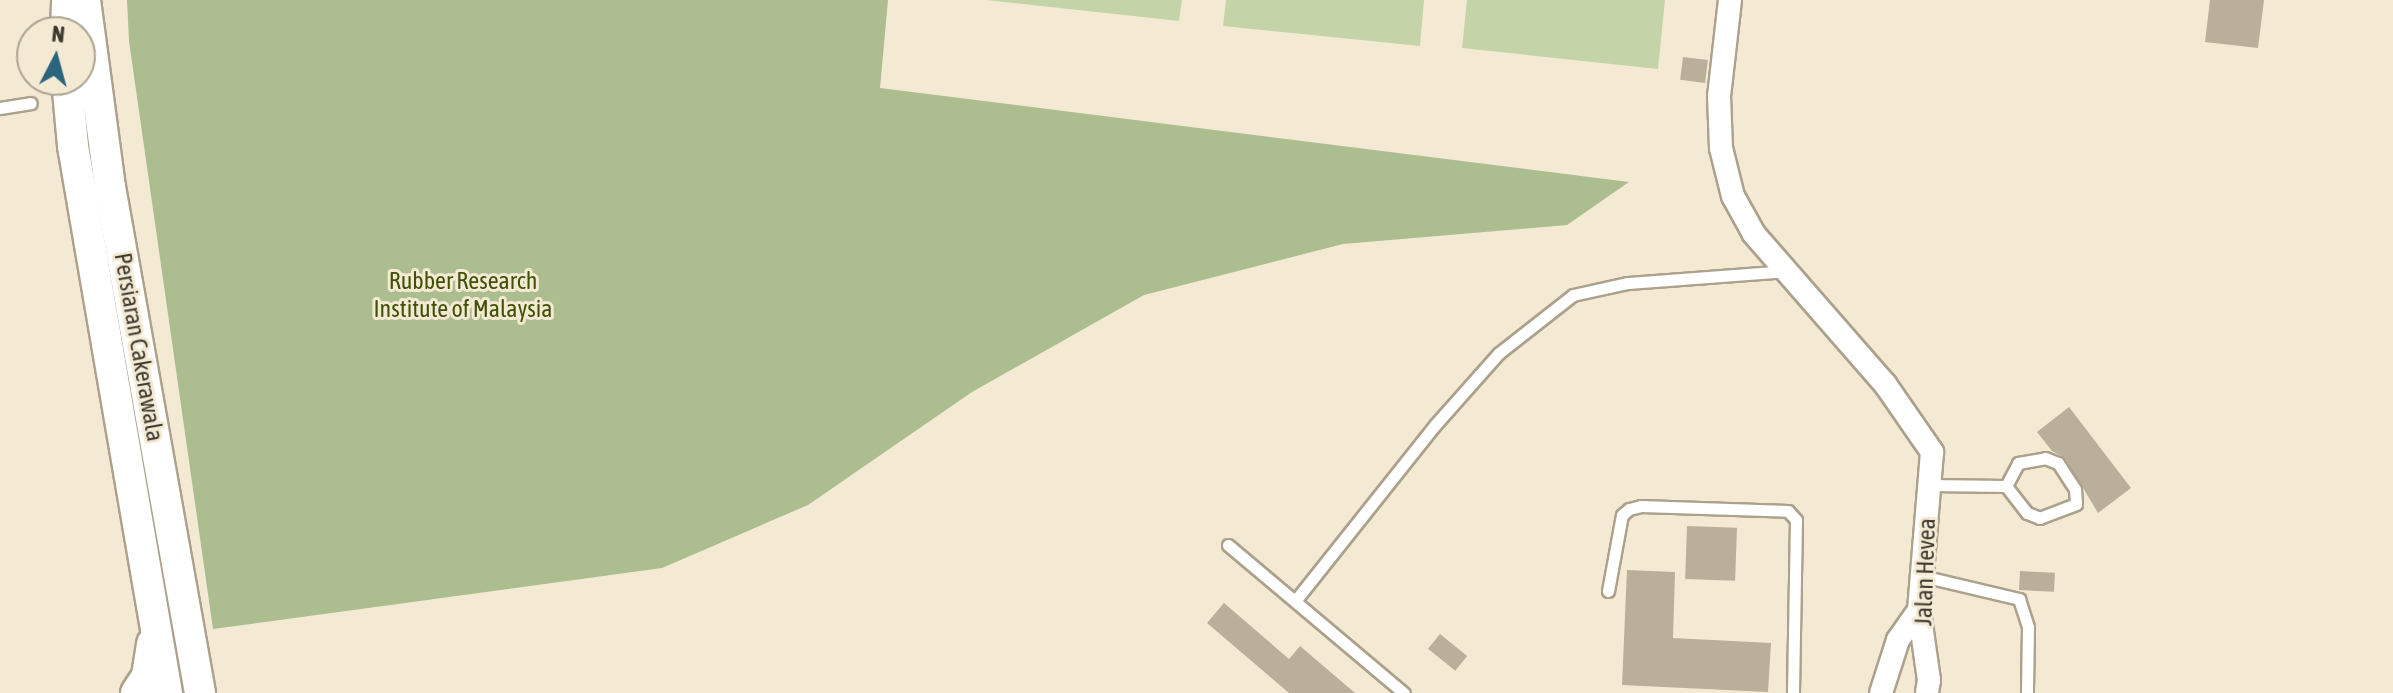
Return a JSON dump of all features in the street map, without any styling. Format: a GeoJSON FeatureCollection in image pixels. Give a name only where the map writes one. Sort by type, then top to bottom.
{"type":"FeatureCollection","features":[{"type":"Feature","properties":{"kind":"street","name":"Persiaran Cakerawala"},"geometry":{"type":"LineString","coordinates":[[85,0],[110,187],[195,692]]}},
{"type":"Feature","properties":{"kind":"street"},"geometry":{"type":"LineString","coordinates":[[1730,0],[1719,96],[1721,148],[1733,196],[1754,234],[1786,271]]}},
{"type":"Feature","properties":{"kind":"street","name":"Persiaran Cakerawala"},"geometry":{"type":"LineString","coordinates":[[68,96],[73,146],[167,693]]}},
{"type":"Feature","properties":{"kind":"street","name":"Jalan Hevea"},"geometry":{"type":"LineString","coordinates":[[1786,271],[1885,384],[1932,452],[1919,610],[1929,680],[1927,693]]}},
{"type":"Feature","properties":{"kind":"street"},"geometry":{"type":"LineString","coordinates":[[1881,693],[1898,640],[1919,610]]}},
{"type":"Feature","properties":{"kind":"street"},"geometry":{"type":"LineString","coordinates":[[136,693],[147,676],[154,622]]}},
{"type":"Feature","properties":{"kind":"lane"},"geometry":{"type":"LineString","coordinates":[[0,108],[31,103]]}},
{"type":"Feature","properties":{"kind":"lane"},"geometry":{"type":"LineString","coordinates":[[1295,601],[1435,425],[1499,353],[1573,295],[1627,283],[1786,271]]}},
{"type":"Feature","properties":{"kind":"lane"},"geometry":{"type":"LineString","coordinates":[[2045,458],[2058,463],[2075,489],[2076,504],[2040,518],[2027,513],[2006,486],[2018,463],[2045,458]]}},
{"type":"Feature","properties":{"kind":"lane"},"geometry":{"type":"LineString","coordinates":[[1929,485],[2006,486]]}},
{"type":"Feature","properties":{"kind":"lane"},"geometry":{"type":"LineString","coordinates":[[1608,591],[1622,515],[1629,509],[1641,506],[1788,511],[1796,520],[1793,693]]}},
{"type":"Feature","properties":{"kind":"lane"},"geometry":{"type":"LineString","coordinates":[[1228,545],[1404,693]]}},
{"type":"Feature","properties":{"kind":"lane"},"geometry":{"type":"LineString","coordinates":[[1922,576],[2019,599],[2028,627],[2027,693]]}},
{"type":"Feature","properties":{"kind":"green space","name":"Rubber Research Institute of Malaysia"},"geometry":{"type":"Polygon","coordinates":[[[127,0],[888,0],[880,88],[1629,182],[1567,225],[1343,244],[1144,295],[972,392],[808,505],[662,568],[213,629],[129,41],[127,0]]]}},
{"type":"Feature","properties":{"kind":"green space"},"geometry":{"type":"Polygon","coordinates":[[[987,0],[1182,0],[1179,21],[987,0]]]}},
{"type":"Feature","properties":{"kind":"green space"},"geometry":{"type":"Polygon","coordinates":[[[1226,0],[1424,0],[1420,46],[1223,26],[1226,0]]]}},
{"type":"Feature","properties":{"kind":"green space"},"geometry":{"type":"Polygon","coordinates":[[[1467,0],[1665,0],[1658,69],[1462,48],[1467,0]]]}},
{"type":"Feature","properties":{"kind":"building"},"geometry":{"type":"Polygon","coordinates":[[[2210,0],[2264,0],[2258,48],[2205,42],[2210,0]]]}},
{"type":"Feature","properties":{"kind":"building"},"geometry":{"type":"Polygon","coordinates":[[[1683,57],[1708,60],[1705,83],[1680,80],[1683,57]]]}},
{"type":"Feature","properties":{"kind":"building"},"geometry":{"type":"Polygon","coordinates":[[[2069,407],[2131,488],[2098,513],[2065,458],[2052,451],[2037,432],[2069,407]]]}},
{"type":"Feature","properties":{"kind":"building"},"geometry":{"type":"Polygon","coordinates":[[[1687,526],[1737,528],[1735,581],[1685,579],[1687,526]]]}},
{"type":"Feature","properties":{"kind":"building"},"geometry":{"type":"Polygon","coordinates":[[[1627,570],[1675,572],[1673,638],[1771,643],[1768,692],[1622,685],[1627,570]]]}},
{"type":"Feature","properties":{"kind":"building"},"geometry":{"type":"Polygon","coordinates":[[[2020,571],[2055,573],[2054,592],[2019,590],[2020,571]]]}},
{"type":"Feature","properties":{"kind":"building"},"geometry":{"type":"Polygon","coordinates":[[[1224,603],[1289,659],[1300,646],[1355,693],[1289,693],[1207,623],[1224,603]]]}},
{"type":"Feature","properties":{"kind":"building"},"geometry":{"type":"Polygon","coordinates":[[[1440,634],[1467,656],[1455,671],[1428,649],[1440,634]]]}}]}
